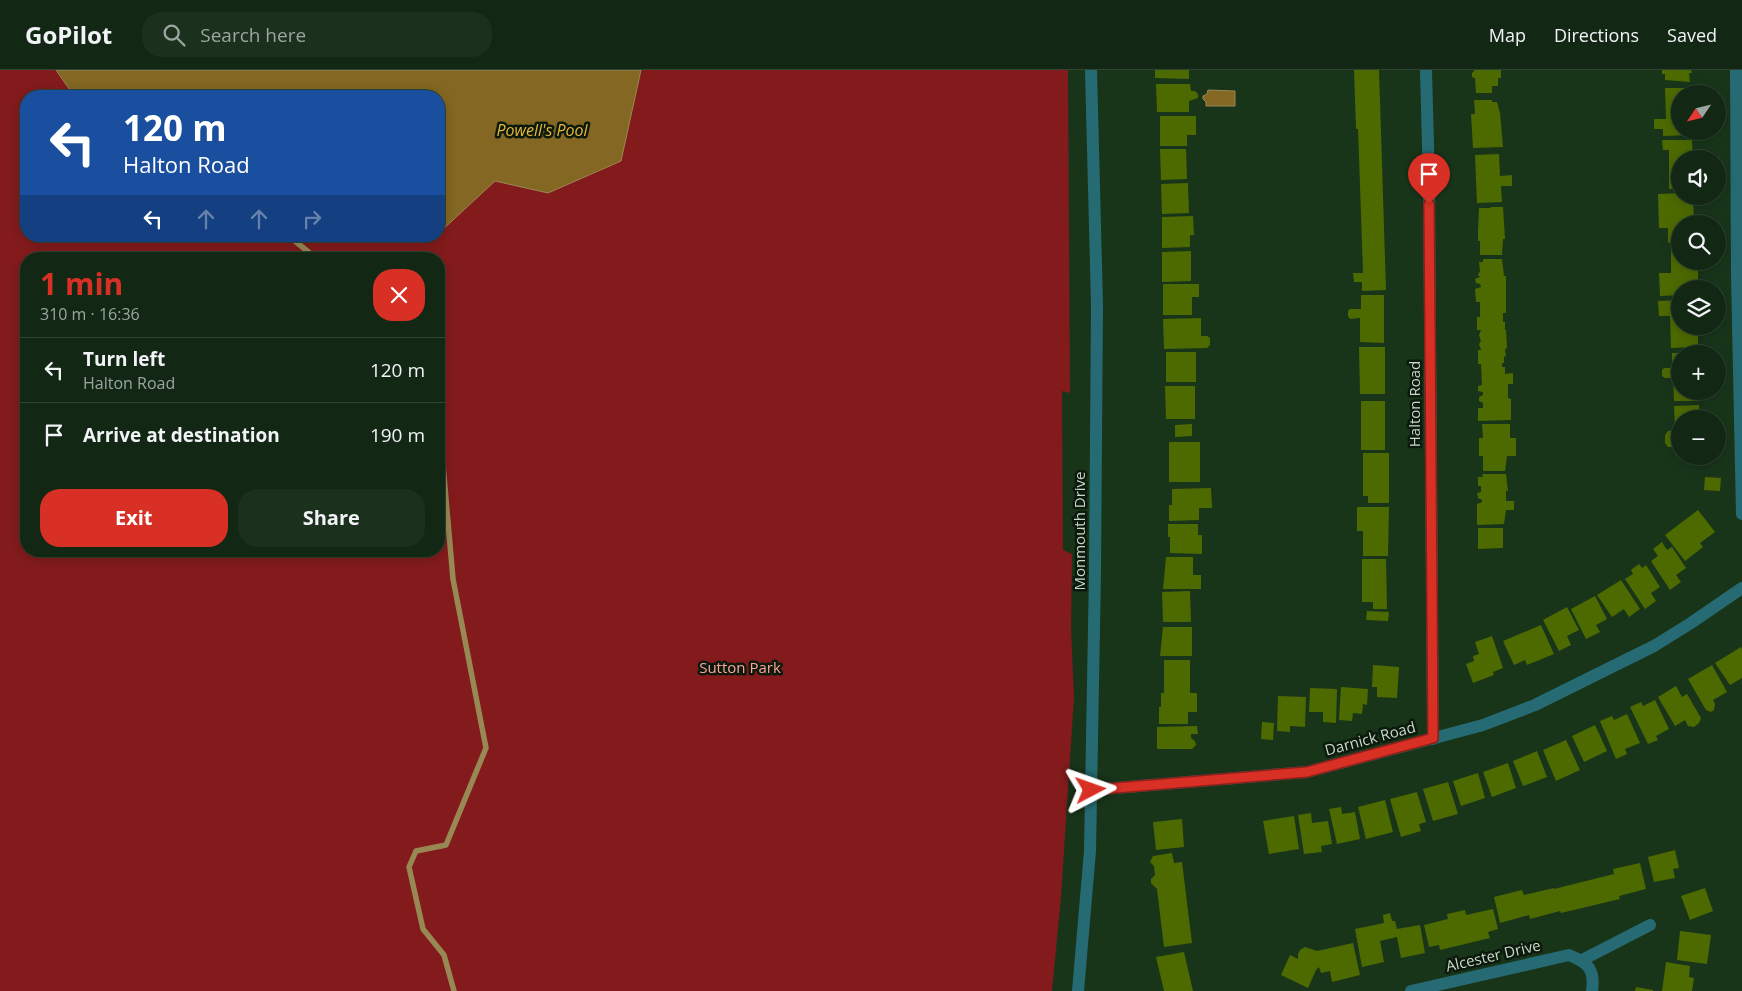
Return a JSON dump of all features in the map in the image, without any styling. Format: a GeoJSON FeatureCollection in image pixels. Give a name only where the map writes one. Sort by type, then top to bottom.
{"type":"FeatureCollection","features":[{"type":"Feature","properties":{"kind":"street","name":"Monmouth Drive"},"geometry":{"type":"LineString","coordinates":[[1078,991],[1090,851],[1095,572],[1096,305],[1090,70]]}},
{"type":"Feature","properties":{"kind":"street","name":"Halton Road"},"geometry":{"type":"LineString","coordinates":[[1426,70],[1429,194],[1433,738]]}},
{"type":"Feature","properties":{"kind":"street"},"geometry":{"type":"LineString","coordinates":[[1736,70],[1737,276],[1742,514]]}},
{"type":"Feature","properties":{"kind":"street","name":"Darnick Road"},"geometry":{"type":"LineString","coordinates":[[1091,790],[1307,772],[1483,725],[1535,705],[1622,663],[1691,624],[1742,588]]}},
{"type":"Feature","properties":{"kind":"street"},"geometry":{"type":"LineString","coordinates":[[1592,991],[1594,979],[1590,969],[1582,960],[1650,925]]}},
{"type":"Feature","properties":{"kind":"street","name":"Alcester Drive"},"geometry":{"type":"LineString","coordinates":[[1411,991],[1557,957],[1569,955],[1582,960]]}},
{"type":"Feature","properties":{"kind":"green space","name":"Sutton Park"},"geometry":{"type":"Polygon","coordinates":[[[0,70],[1068,70],[1070,393],[1062,391],[1063,550],[1072,554],[1071,630],[1074,697],[1061,897],[1052,991],[0,991],[0,70]]]}},
{"type":"Feature","properties":{"kind":"water","name":"Powell's Pool"},"geometry":{"type":"Polygon","coordinates":[[[56,70],[641,70],[621,161],[548,193],[495,181],[445,227],[445,90],[70,90],[56,70]]]}},
{"type":"Feature","properties":{"kind":"water"},"geometry":{"type":"Polygon","coordinates":[[[1208,90],[1235,91],[1235,106],[1206,106],[1203,96],[1207,94],[1208,90]]]}},
{"type":"Feature","properties":{"kind":"building"},"geometry":{"type":"Polygon","coordinates":[[[1155,70],[1189,70],[1189,79],[1155,78],[1155,70]]]}},
{"type":"Feature","properties":{"kind":"building"},"geometry":{"type":"Polygon","coordinates":[[[1354,70],[1379,70],[1386,290],[1362,291],[1362,282],[1354,282],[1353,273],[1363,273],[1354,70]]]}},
{"type":"Feature","properties":{"kind":"building"},"geometry":{"type":"Polygon","coordinates":[[[1475,70],[1501,70],[1498,86],[1492,86],[1492,93],[1476,93],[1475,78],[1472,77],[1472,73],[1475,70]]]}},
{"type":"Feature","properties":{"kind":"building"},"geometry":{"type":"Polygon","coordinates":[[[1662,70],[1691,70],[1692,73],[1689,73],[1690,82],[1665,80],[1665,74],[1662,74],[1662,70]]]}},
{"type":"Feature","properties":{"kind":"building"},"geometry":{"type":"Polygon","coordinates":[[[1156,84],[1190,84],[1191,91],[1195,91],[1198,94],[1198,98],[1189,101],[1189,112],[1157,112],[1156,84]]]}},
{"type":"Feature","properties":{"kind":"building"},"geometry":{"type":"Polygon","coordinates":[[[1665,88],[1671,88],[1671,136],[1663,136],[1663,129],[1654,129],[1654,119],[1666,119],[1665,88]]]}},
{"type":"Feature","properties":{"kind":"building"},"geometry":{"type":"Polygon","coordinates":[[[1474,100],[1492,100],[1492,102],[1497,102],[1500,113],[1503,147],[1473,148],[1471,114],[1475,114],[1474,100]]]}},
{"type":"Feature","properties":{"kind":"building"},"geometry":{"type":"Polygon","coordinates":[[[1160,116],[1196,116],[1196,135],[1187,135],[1187,146],[1160,146],[1160,116]]]}},
{"type":"Feature","properties":{"kind":"building"},"geometry":{"type":"Polygon","coordinates":[[[1662,140],[1692,140],[1693,150],[1671,150],[1671,189],[1669,189],[1669,150],[1663,150],[1662,140]]]}},
{"type":"Feature","properties":{"kind":"building"},"geometry":{"type":"Polygon","coordinates":[[[1160,149],[1186,149],[1187,179],[1161,180],[1160,149]]]}},
{"type":"Feature","properties":{"kind":"building"},"geometry":{"type":"Polygon","coordinates":[[[1499,154],[1500,176],[1512,175],[1512,186],[1501,186],[1502,202],[1477,203],[1475,155],[1499,154]]]}},
{"type":"Feature","properties":{"kind":"building"},"geometry":{"type":"Polygon","coordinates":[[[1188,183],[1189,213],[1162,214],[1161,184],[1188,183]]]}},
{"type":"Feature","properties":{"kind":"building"},"geometry":{"type":"Polygon","coordinates":[[[1671,193],[1671,205],[1693,205],[1694,215],[1671,215],[1671,243],[1668,243],[1668,228],[1659,228],[1658,194],[1671,193]]]}},
{"type":"Feature","properties":{"kind":"building"},"geometry":{"type":"Polygon","coordinates":[[[1503,207],[1505,239],[1503,239],[1502,255],[1480,255],[1480,241],[1478,241],[1479,208],[1503,207]]]}},
{"type":"Feature","properties":{"kind":"building"},"geometry":{"type":"Polygon","coordinates":[[[1193,216],[1194,235],[1190,235],[1190,247],[1162,248],[1162,217],[1193,216]]]}},
{"type":"Feature","properties":{"kind":"building"},"geometry":{"type":"Polygon","coordinates":[[[1191,251],[1191,281],[1162,282],[1162,252],[1191,251]]]}},
{"type":"Feature","properties":{"kind":"building"},"geometry":{"type":"Polygon","coordinates":[[[1483,259],[1502,259],[1504,276],[1506,276],[1506,313],[1503,313],[1503,322],[1505,322],[1507,348],[1505,349],[1506,357],[1504,356],[1502,367],[1505,367],[1505,374],[1513,373],[1513,384],[1508,384],[1508,398],[1511,399],[1511,420],[1478,421],[1478,408],[1483,408],[1483,403],[1479,401],[1479,397],[1483,395],[1483,392],[1478,391],[1478,386],[1482,385],[1481,364],[1478,364],[1478,350],[1481,350],[1479,335],[1481,330],[1477,330],[1477,317],[1480,317],[1480,302],[1476,302],[1475,289],[1481,287],[1480,284],[1476,283],[1475,279],[1480,277],[1478,275],[1480,271],[1479,262],[1483,262],[1483,259]]]}},
{"type":"Feature","properties":{"kind":"building"},"geometry":{"type":"Polygon","coordinates":[[[1671,270],[1698,270],[1698,280],[1671,280],[1671,295],[1660,296],[1659,273],[1671,273],[1671,270]]]}},
{"type":"Feature","properties":{"kind":"building"},"geometry":{"type":"Polygon","coordinates":[[[1163,284],[1199,284],[1199,297],[1192,297],[1192,315],[1163,315],[1163,284]]]}},
{"type":"Feature","properties":{"kind":"building"},"geometry":{"type":"Polygon","coordinates":[[[1361,295],[1384,295],[1384,343],[1360,342],[1360,318],[1350,319],[1348,311],[1350,309],[1361,309],[1361,295]]]}},
{"type":"Feature","properties":{"kind":"building"},"geometry":{"type":"Polygon","coordinates":[[[1671,300],[1671,335],[1698,335],[1698,345],[1671,345],[1671,348],[1670,316],[1659,316],[1658,301],[1671,300]]]}},
{"type":"Feature","properties":{"kind":"building"},"geometry":{"type":"Polygon","coordinates":[[[1201,318],[1201,336],[1210,338],[1210,345],[1207,348],[1164,349],[1163,319],[1201,318]]]}},
{"type":"Feature","properties":{"kind":"building"},"geometry":{"type":"Polygon","coordinates":[[[1359,347],[1385,347],[1385,394],[1360,394],[1359,347]]]}},
{"type":"Feature","properties":{"kind":"building"},"geometry":{"type":"Polygon","coordinates":[[[1166,352],[1196,352],[1196,382],[1166,382],[1166,352]]]}},
{"type":"Feature","properties":{"kind":"building"},"geometry":{"type":"Polygon","coordinates":[[[1664,368],[1671,368],[1671,378],[1662,376],[1664,368]]]}},
{"type":"Feature","properties":{"kind":"building"},"geometry":{"type":"Polygon","coordinates":[[[1165,386],[1195,386],[1195,419],[1166,419],[1165,386]]]}},
{"type":"Feature","properties":{"kind":"building"},"geometry":{"type":"Polygon","coordinates":[[[1674,400],[1699,400],[1699,401],[1674,400]]]}},
{"type":"Feature","properties":{"kind":"building"},"geometry":{"type":"Polygon","coordinates":[[[1361,401],[1385,401],[1385,450],[1361,450],[1361,401]]]}},
{"type":"Feature","properties":{"kind":"building"},"geometry":{"type":"Polygon","coordinates":[[[1699,405],[1699,410],[1674,410],[1674,406],[1699,405]]]}},
{"type":"Feature","properties":{"kind":"building"},"geometry":{"type":"Polygon","coordinates":[[[1192,424],[1192,436],[1175,437],[1175,425],[1192,424]]]}},
{"type":"Feature","properties":{"kind":"building"},"geometry":{"type":"Polygon","coordinates":[[[1482,424],[1510,424],[1510,438],[1516,438],[1516,456],[1507,456],[1505,471],[1483,471],[1483,456],[1479,456],[1479,438],[1483,438],[1482,424]]]}},
{"type":"Feature","properties":{"kind":"building"},"geometry":{"type":"Polygon","coordinates":[[[1671,431],[1671,447],[1668,447],[1665,443],[1665,435],[1671,431]]]}},
{"type":"Feature","properties":{"kind":"building"},"geometry":{"type":"Polygon","coordinates":[[[1169,442],[1200,442],[1200,482],[1169,482],[1169,442]]]}},
{"type":"Feature","properties":{"kind":"building"},"geometry":{"type":"Polygon","coordinates":[[[1363,453],[1389,453],[1389,503],[1368,503],[1368,496],[1363,496],[1363,453]]]}},
{"type":"Feature","properties":{"kind":"building"},"geometry":{"type":"Polygon","coordinates":[[[1482,474],[1506,474],[1508,491],[1506,491],[1506,501],[1514,501],[1514,510],[1506,510],[1504,524],[1477,525],[1477,504],[1482,502],[1478,498],[1477,493],[1481,492],[1481,486],[1478,486],[1478,477],[1483,477],[1482,474]]]}},
{"type":"Feature","properties":{"kind":"building"},"geometry":{"type":"Polygon","coordinates":[[[1705,477],[1721,478],[1720,491],[1704,490],[1705,477]]]}},
{"type":"Feature","properties":{"kind":"building"},"geometry":{"type":"Polygon","coordinates":[[[1211,488],[1212,508],[1199,508],[1199,520],[1169,521],[1172,489],[1211,488]]]}},
{"type":"Feature","properties":{"kind":"building"},"geometry":{"type":"Polygon","coordinates":[[[1357,507],[1389,507],[1388,556],[1363,556],[1363,531],[1357,531],[1357,507]]]}},
{"type":"Feature","properties":{"kind":"building"},"geometry":{"type":"Polygon","coordinates":[[[1698,510],[1715,532],[1700,543],[1703,547],[1685,561],[1665,535],[1698,510]]]}},
{"type":"Feature","properties":{"kind":"building"},"geometry":{"type":"Polygon","coordinates":[[[1168,524],[1198,524],[1198,535],[1202,535],[1202,554],[1170,553],[1168,524]]]}},
{"type":"Feature","properties":{"kind":"building"},"geometry":{"type":"Polygon","coordinates":[[[1478,528],[1503,528],[1503,548],[1478,549],[1478,528]]]}},
{"type":"Feature","properties":{"kind":"building"},"geometry":{"type":"Polygon","coordinates":[[[1662,542],[1667,550],[1672,547],[1686,568],[1676,575],[1681,582],[1670,590],[1651,561],[1658,556],[1653,549],[1662,542]]]}},
{"type":"Feature","properties":{"kind":"building"},"geometry":{"type":"Polygon","coordinates":[[[1166,557],[1193,557],[1193,575],[1201,575],[1201,589],[1163,589],[1166,557]]]}},
{"type":"Feature","properties":{"kind":"building"},"geometry":{"type":"Polygon","coordinates":[[[1362,559],[1386,559],[1387,609],[1373,609],[1373,602],[1362,602],[1362,559]]]}},
{"type":"Feature","properties":{"kind":"building"},"geometry":{"type":"Polygon","coordinates":[[[1639,564],[1642,568],[1646,565],[1660,587],[1651,593],[1656,601],[1645,609],[1625,579],[1633,574],[1631,570],[1639,564]]]}},
{"type":"Feature","properties":{"kind":"building"},"geometry":{"type":"Polygon","coordinates":[[[1621,580],[1640,609],[1629,617],[1624,609],[1612,617],[1597,595],[1621,580]]]}},
{"type":"Feature","properties":{"kind":"building"},"geometry":{"type":"Polygon","coordinates":[[[1190,591],[1191,622],[1163,622],[1162,592],[1190,591]]]}},
{"type":"Feature","properties":{"kind":"building"},"geometry":{"type":"Polygon","coordinates":[[[1595,596],[1607,619],[1596,625],[1600,632],[1586,639],[1571,609],[1595,596]]]}},
{"type":"Feature","properties":{"kind":"building"},"geometry":{"type":"Polygon","coordinates":[[[1567,607],[1579,630],[1567,636],[1571,645],[1559,651],[1543,620],[1567,607]]]}},
{"type":"Feature","properties":{"kind":"building"},"geometry":{"type":"Polygon","coordinates":[[[1367,611],[1389,612],[1388,621],[1366,620],[1367,611]]]}},
{"type":"Feature","properties":{"kind":"building"},"geometry":{"type":"Polygon","coordinates":[[[1541,625],[1554,654],[1527,665],[1525,660],[1514,665],[1503,641],[1541,625]]]}},
{"type":"Feature","properties":{"kind":"building"},"geometry":{"type":"Polygon","coordinates":[[[1163,627],[1192,627],[1192,656],[1160,656],[1163,627]]]}},
{"type":"Feature","properties":{"kind":"building"},"geometry":{"type":"Polygon","coordinates":[[[1492,636],[1503,668],[1493,672],[1494,675],[1473,683],[1466,664],[1474,661],[1473,656],[1479,654],[1475,642],[1492,636]]]}},
{"type":"Feature","properties":{"kind":"building"},"geometry":{"type":"Polygon","coordinates":[[[1741,647],[1742,678],[1730,685],[1715,663],[1741,647]]]}},
{"type":"Feature","properties":{"kind":"building"},"geometry":{"type":"Polygon","coordinates":[[[1164,660],[1190,660],[1190,693],[1197,693],[1197,712],[1188,712],[1188,724],[1159,724],[1161,693],[1164,693],[1164,660]]]}},
{"type":"Feature","properties":{"kind":"building"},"geometry":{"type":"Polygon","coordinates":[[[1373,665],[1399,667],[1397,698],[1377,697],[1377,687],[1372,687],[1373,665]]]}},
{"type":"Feature","properties":{"kind":"building"},"geometry":{"type":"Polygon","coordinates":[[[1712,665],[1727,692],[1713,700],[1715,704],[1714,710],[1711,712],[1706,710],[1688,679],[1712,665]]]}},
{"type":"Feature","properties":{"kind":"building"},"geometry":{"type":"Polygon","coordinates":[[[1676,686],[1682,697],[1687,694],[1701,718],[1694,727],[1688,726],[1685,720],[1675,726],[1658,697],[1676,686]]]}},
{"type":"Feature","properties":{"kind":"building"},"geometry":{"type":"Polygon","coordinates":[[[1341,687],[1368,689],[1367,705],[1363,704],[1362,714],[1353,713],[1352,721],[1339,720],[1341,687]]]}},
{"type":"Feature","properties":{"kind":"building"},"geometry":{"type":"Polygon","coordinates":[[[1310,688],[1337,689],[1336,723],[1323,722],[1323,712],[1309,712],[1310,688]]]}},
{"type":"Feature","properties":{"kind":"building"},"geometry":{"type":"Polygon","coordinates":[[[1278,696],[1306,697],[1305,727],[1290,726],[1290,732],[1277,731],[1278,696]]]}},
{"type":"Feature","properties":{"kind":"building"},"geometry":{"type":"Polygon","coordinates":[[[1655,700],[1669,729],[1656,736],[1658,740],[1648,744],[1630,707],[1641,702],[1643,706],[1655,700]]]}},
{"type":"Feature","properties":{"kind":"building"},"geometry":{"type":"Polygon","coordinates":[[[1627,714],[1640,743],[1625,749],[1627,754],[1616,759],[1600,721],[1612,716],[1614,720],[1627,714]]]}},
{"type":"Feature","properties":{"kind":"building"},"geometry":{"type":"Polygon","coordinates":[[[1262,722],[1274,723],[1273,740],[1261,739],[1262,722]]]}},
{"type":"Feature","properties":{"kind":"building"},"geometry":{"type":"Polygon","coordinates":[[[1595,725],[1607,751],[1584,762],[1572,736],[1595,725]]]}},
{"type":"Feature","properties":{"kind":"building"},"geometry":{"type":"Polygon","coordinates":[[[1197,726],[1198,734],[1191,734],[1191,738],[1195,741],[1196,745],[1192,749],[1157,749],[1157,727],[1197,726]]]}},
{"type":"Feature","properties":{"kind":"building"},"geometry":{"type":"Polygon","coordinates":[[[1566,740],[1580,770],[1556,781],[1543,750],[1566,740]]]}},
{"type":"Feature","properties":{"kind":"building"},"geometry":{"type":"Polygon","coordinates":[[[1537,751],[1547,777],[1523,786],[1513,761],[1537,751]]]}},
{"type":"Feature","properties":{"kind":"building"},"geometry":{"type":"Polygon","coordinates":[[[1508,763],[1516,788],[1492,797],[1483,772],[1508,763]]]}},
{"type":"Feature","properties":{"kind":"building"},"geometry":{"type":"Polygon","coordinates":[[[1478,773],[1485,798],[1461,806],[1453,781],[1478,773]]]}},
{"type":"Feature","properties":{"kind":"building"},"geometry":{"type":"Polygon","coordinates":[[[1448,782],[1458,814],[1433,821],[1423,789],[1448,782]]]}},
{"type":"Feature","properties":{"kind":"building"},"geometry":{"type":"Polygon","coordinates":[[[1417,792],[1426,822],[1419,824],[1421,831],[1401,837],[1390,799],[1417,792]]]}},
{"type":"Feature","properties":{"kind":"building"},"geometry":{"type":"Polygon","coordinates":[[[1385,800],[1393,832],[1366,839],[1358,807],[1385,800]]]}},
{"type":"Feature","properties":{"kind":"building"},"geometry":{"type":"Polygon","coordinates":[[[1341,807],[1342,814],[1355,812],[1360,839],[1337,844],[1329,809],[1341,807]]]}},
{"type":"Feature","properties":{"kind":"building"},"geometry":{"type":"Polygon","coordinates":[[[1311,813],[1312,823],[1328,821],[1332,844],[1321,846],[1322,852],[1304,854],[1298,815],[1311,813]]]}},
{"type":"Feature","properties":{"kind":"building"},"geometry":{"type":"Polygon","coordinates":[[[1294,816],[1299,849],[1269,854],[1263,821],[1294,816]]]}},
{"type":"Feature","properties":{"kind":"building"},"geometry":{"type":"Polygon","coordinates":[[[1182,819],[1184,847],[1156,850],[1153,822],[1182,819]]]}},
{"type":"Feature","properties":{"kind":"building"},"geometry":{"type":"Polygon","coordinates":[[[1675,850],[1679,868],[1673,869],[1675,878],[1654,882],[1648,857],[1675,850]]]}},
{"type":"Feature","properties":{"kind":"building"},"geometry":{"type":"Polygon","coordinates":[[[1172,853],[1174,863],[1182,862],[1192,943],[1164,947],[1157,889],[1151,883],[1151,879],[1155,875],[1154,866],[1150,862],[1153,856],[1172,853]]]}},
{"type":"Feature","properties":{"kind":"building"},"geometry":{"type":"Polygon","coordinates":[[[1640,863],[1646,889],[1619,896],[1620,899],[1561,913],[1560,911],[1530,919],[1529,915],[1500,923],[1494,897],[1522,890],[1524,895],[1554,889],[1614,874],[1613,869],[1640,863]]]}},
{"type":"Feature","properties":{"kind":"building"},"geometry":{"type":"Polygon","coordinates":[[[1705,888],[1713,911],[1690,920],[1681,896],[1705,888]]]}},
{"type":"Feature","properties":{"kind":"building"},"geometry":{"type":"Polygon","coordinates":[[[1493,909],[1498,929],[1488,932],[1490,938],[1440,950],[1439,945],[1429,947],[1424,925],[1448,919],[1447,914],[1465,910],[1466,915],[1493,909]]]}},
{"type":"Feature","properties":{"kind":"building"},"geometry":{"type":"Polygon","coordinates":[[[1390,913],[1397,929],[1420,925],[1425,953],[1401,958],[1397,937],[1380,941],[1384,962],[1362,967],[1355,929],[1384,923],[1383,915],[1390,913]]]}},
{"type":"Feature","properties":{"kind":"building"},"geometry":{"type":"Polygon","coordinates":[[[1680,931],[1711,935],[1707,964],[1677,960],[1680,931]]]}},
{"type":"Feature","properties":{"kind":"building"},"geometry":{"type":"Polygon","coordinates":[[[1353,943],[1360,975],[1332,982],[1330,971],[1321,973],[1319,967],[1308,988],[1281,975],[1290,955],[1298,959],[1300,950],[1305,947],[1317,951],[1353,943]]]}},
{"type":"Feature","properties":{"kind":"building"},"geometry":{"type":"Polygon","coordinates":[[[1184,952],[1193,991],[1164,991],[1156,957],[1184,952]]]}},
{"type":"Feature","properties":{"kind":"building"},"geometry":{"type":"Polygon","coordinates":[[[1666,962],[1690,966],[1689,977],[1694,978],[1692,991],[1662,991],[1666,962]]]}},
{"type":"Feature","properties":{"kind":"building"},"geometry":{"type":"Polygon","coordinates":[[[1636,987],[1653,990],[1653,991],[1635,991],[1636,987]]]}},
{"type":"Feature","properties":{"kind":"waterway"},"geometry":{"type":"LineString","coordinates":[[296,242],[308,252]]}},
{"type":"Feature","properties":{"kind":"waterway"},"geometry":{"type":"LineString","coordinates":[[445,488],[453,579],[486,748],[446,845],[416,851],[409,867],[423,929],[444,955],[454,991]]}},
{"type":"Feature","properties":{"kind":"route"},"geometry":{"type":"LineString","coordinates":[[1091,790],[1307,772],[1433,738],[1429,204]]}}]}
